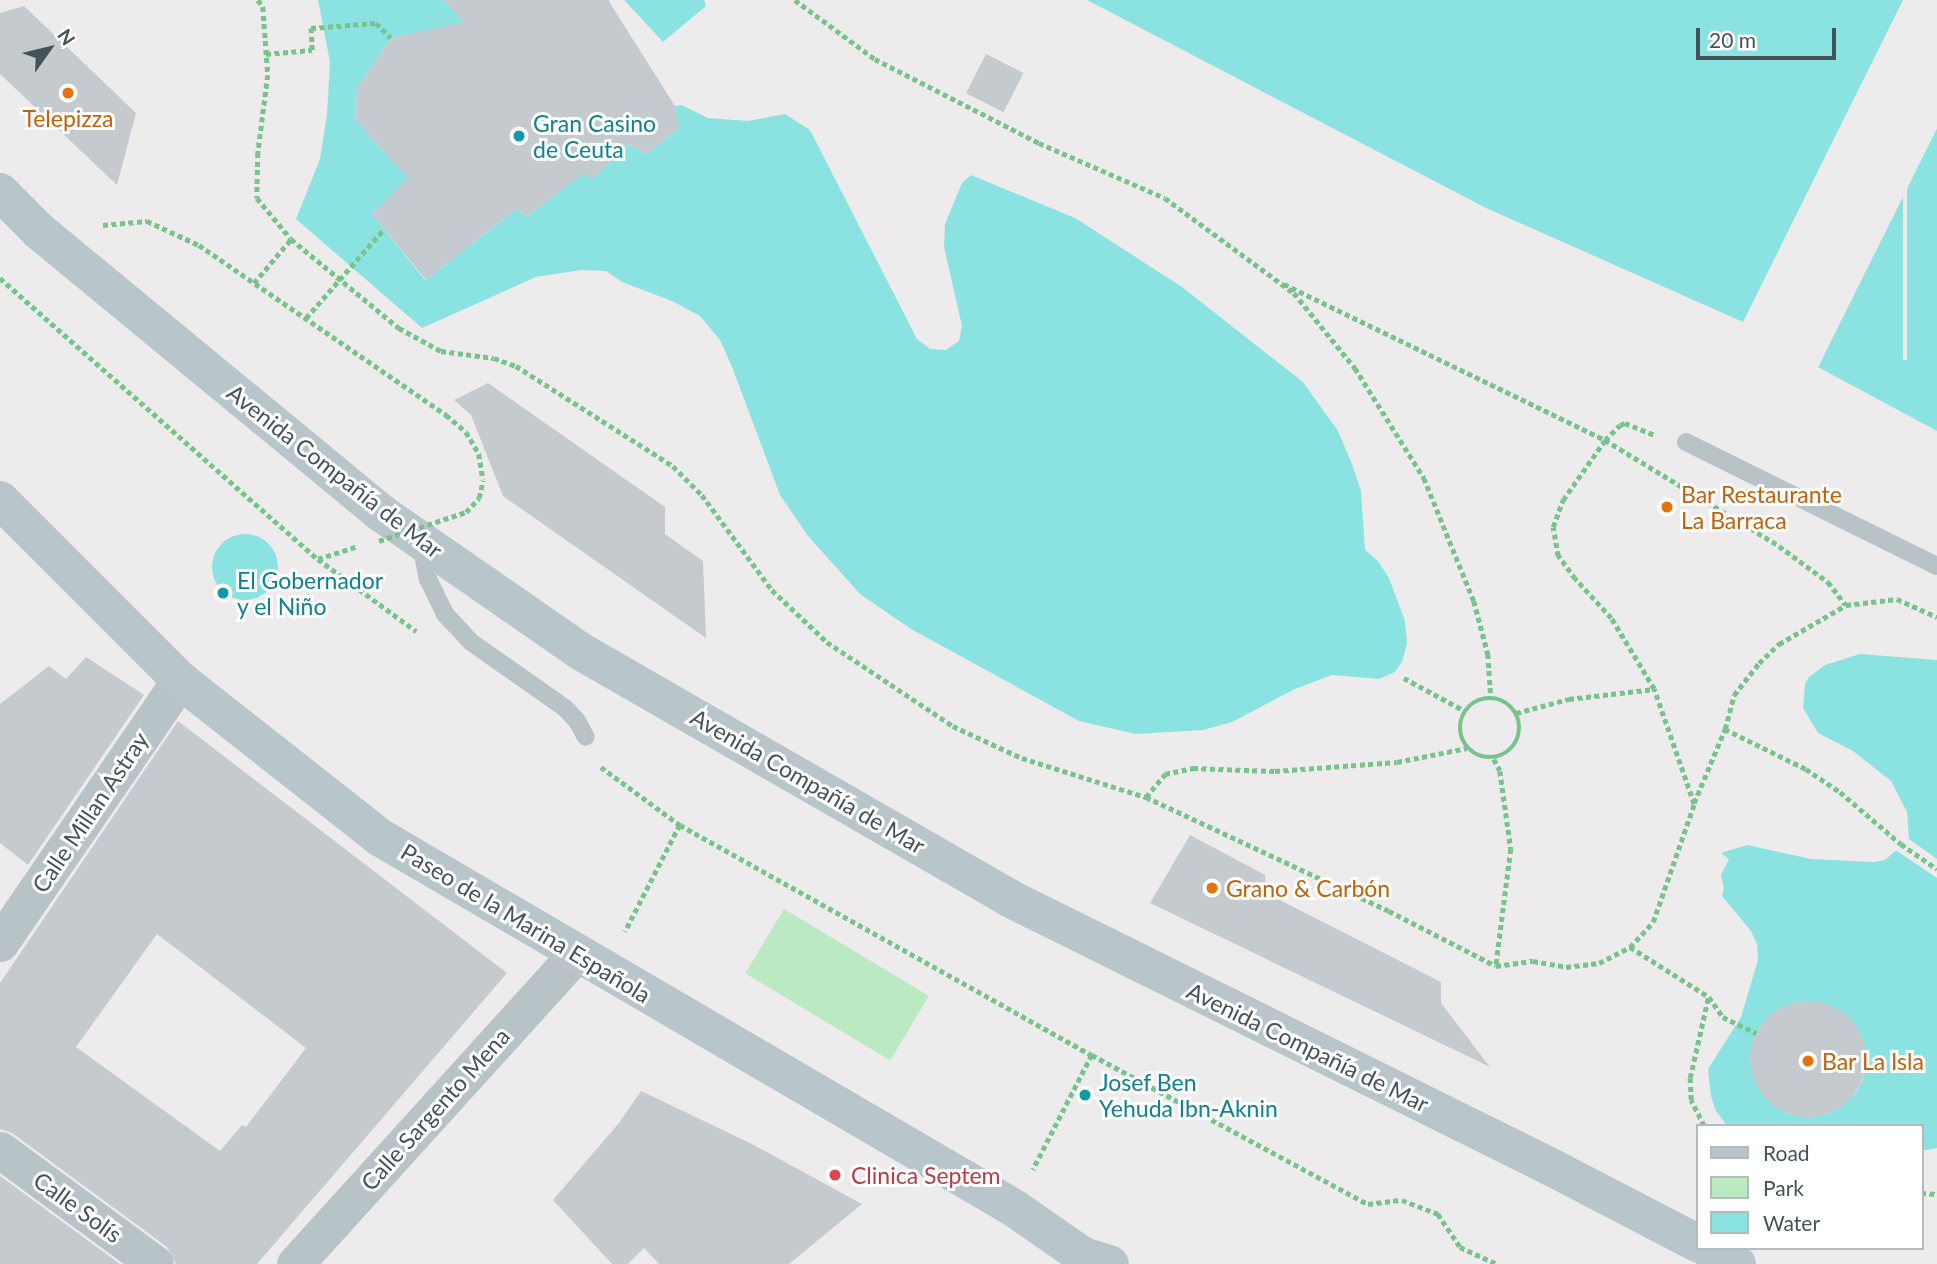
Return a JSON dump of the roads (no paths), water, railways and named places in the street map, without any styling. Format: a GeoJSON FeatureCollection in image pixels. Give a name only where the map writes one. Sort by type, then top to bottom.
{"type":"FeatureCollection","features":[{"type":"Feature","properties":{"kind":"street","name":"Avenida Compañía de Mar"},"geometry":{"type":"LineString","coordinates":[[0,192],[39,231],[381,513],[580,651],[1009,898],[1551,1167],[1696,1242]]}},
{"type":"Feature","properties":{"kind":"street","name":"Paseo de la Marina Española"},"geometry":{"type":"LineString","coordinates":[[0,500],[180,680],[381,838],[1014,1208],[1092,1261]]}},
{"type":"Feature","properties":{"kind":"street","name":"Calle Millan Astray"},"geometry":{"type":"LineString","coordinates":[[0,943],[180,680]]}},
{"type":"Feature","properties":{"kind":"street","name":"Calle Sargento Mena"},"geometry":{"type":"LineString","coordinates":[[295,1264],[591,962]]}},
{"type":"Feature","properties":{"kind":"street","name":"Calle Solís"},"geometry":{"type":"LineString","coordinates":[[0,1150],[155,1264]]}},
{"type":"Feature","properties":{"kind":"street"},"geometry":{"type":"LineString","coordinates":[[1711,1250],[1737,1264]]}},
{"type":"Feature","properties":{"kind":"lane"},"geometry":{"type":"LineString","coordinates":[[1692,445],[1937,566]]}},
{"type":"Feature","properties":{"kind":"lane"},"geometry":{"type":"LineString","coordinates":[[421,540],[428,579],[445,614],[471,642],[565,708],[586,737]]}},
{"type":"Feature","properties":{"kind":"water"},"geometry":{"type":"Polygon","coordinates":[[[318,0],[443,0],[497,56],[509,25],[533,2],[561,6],[568,0],[610,0],[520,57],[534,91],[494,127],[470,97],[479,89],[430,30],[391,38],[357,88],[356,121],[385,153],[392,145],[415,172],[372,214],[425,280],[448,263],[430,238],[452,221],[472,244],[516,209],[527,216],[560,191],[542,166],[561,148],[591,180],[628,144],[646,154],[678,129],[675,106],[682,105],[708,118],[748,121],[785,114],[810,130],[917,339],[930,349],[946,350],[959,341],[962,326],[944,247],[945,224],[962,183],[971,175],[1075,218],[1182,287],[1303,382],[1338,431],[1352,464],[1361,491],[1365,550],[1377,560],[1389,578],[1405,621],[1407,643],[1402,662],[1395,672],[1379,679],[1332,675],[1295,689],[1232,722],[1203,730],[1136,734],[1079,721],[911,629],[860,594],[808,536],[780,495],[720,340],[700,316],[672,301],[622,282],[606,271],[581,270],[536,277],[422,328],[296,219],[320,159],[327,115],[330,62],[318,0]]]}},
{"type":"Feature","properties":{"kind":"water"},"geometry":{"type":"Polygon","coordinates":[[[624,0],[704,0],[706,6],[663,42],[624,0]]]}},
{"type":"Feature","properties":{"kind":"water"},"geometry":{"type":"Polygon","coordinates":[[[1087,0],[1903,0],[1743,322],[1486,208],[1087,0]]]}},
{"type":"Feature","properties":{"kind":"water"},"geometry":{"type":"Polygon","coordinates":[[[1937,128],[1937,431],[1818,367],[1937,128]]]}},
{"type":"Feature","properties":{"kind":"water"},"geometry":{"type":"Polygon","coordinates":[[[238,534],[252,534],[264,539],[273,548],[278,567],[276,580],[269,591],[252,600],[238,600],[226,595],[217,586],[212,574],[212,560],[217,548],[226,539],[238,534]]]}},
{"type":"Feature","properties":{"kind":"water"},"geometry":{"type":"Polygon","coordinates":[[[1860,654],[1937,660],[1937,1148],[1923,1151],[1923,1124],[1726,1124],[1716,1111],[1711,1097],[1708,1069],[1741,1017],[1758,960],[1757,944],[1751,931],[1722,896],[1724,888],[1721,875],[1729,859],[1721,853],[1747,845],[1811,859],[1874,862],[1885,860],[1909,839],[1907,812],[1891,781],[1853,751],[1818,733],[1803,708],[1805,684],[1809,677],[1825,665],[1860,654]],[[1801,1001],[1777,1010],[1760,1026],[1750,1059],[1756,1083],[1771,1103],[1786,1113],[1810,1117],[1827,1114],[1842,1106],[1855,1094],[1863,1080],[1866,1055],[1862,1038],[1848,1017],[1826,1004],[1801,1001]]]}},
{"type":"Feature","properties":{"kind":"place","name":"Telepizza"},"geometry":{"type":"Point","coordinates":[68,93]}},
{"type":"Feature","properties":{"kind":"place","name":"Gran Casino de Ceuta"},"geometry":{"type":"Point","coordinates":[519,136]}},
{"type":"Feature","properties":{"kind":"place","name":"Bar Restaurante La Barraca"},"geometry":{"type":"Point","coordinates":[1667,507]}},
{"type":"Feature","properties":{"kind":"place","name":"El Gobernador y el Niño"},"geometry":{"type":"Point","coordinates":[223,593]}},
{"type":"Feature","properties":{"kind":"place","name":"Grano & Carbón"},"geometry":{"type":"Point","coordinates":[1212,888]}},
{"type":"Feature","properties":{"kind":"place","name":"Bar La Isla"},"geometry":{"type":"Point","coordinates":[1808,1061]}},
{"type":"Feature","properties":{"kind":"place","name":"Josef Ben Yehuda Ibn-Aknin"},"geometry":{"type":"Point","coordinates":[1085,1095]}},
{"type":"Feature","properties":{"kind":"place","name":"Clinica Septem"},"geometry":{"type":"Point","coordinates":[835,1175]}}]}
